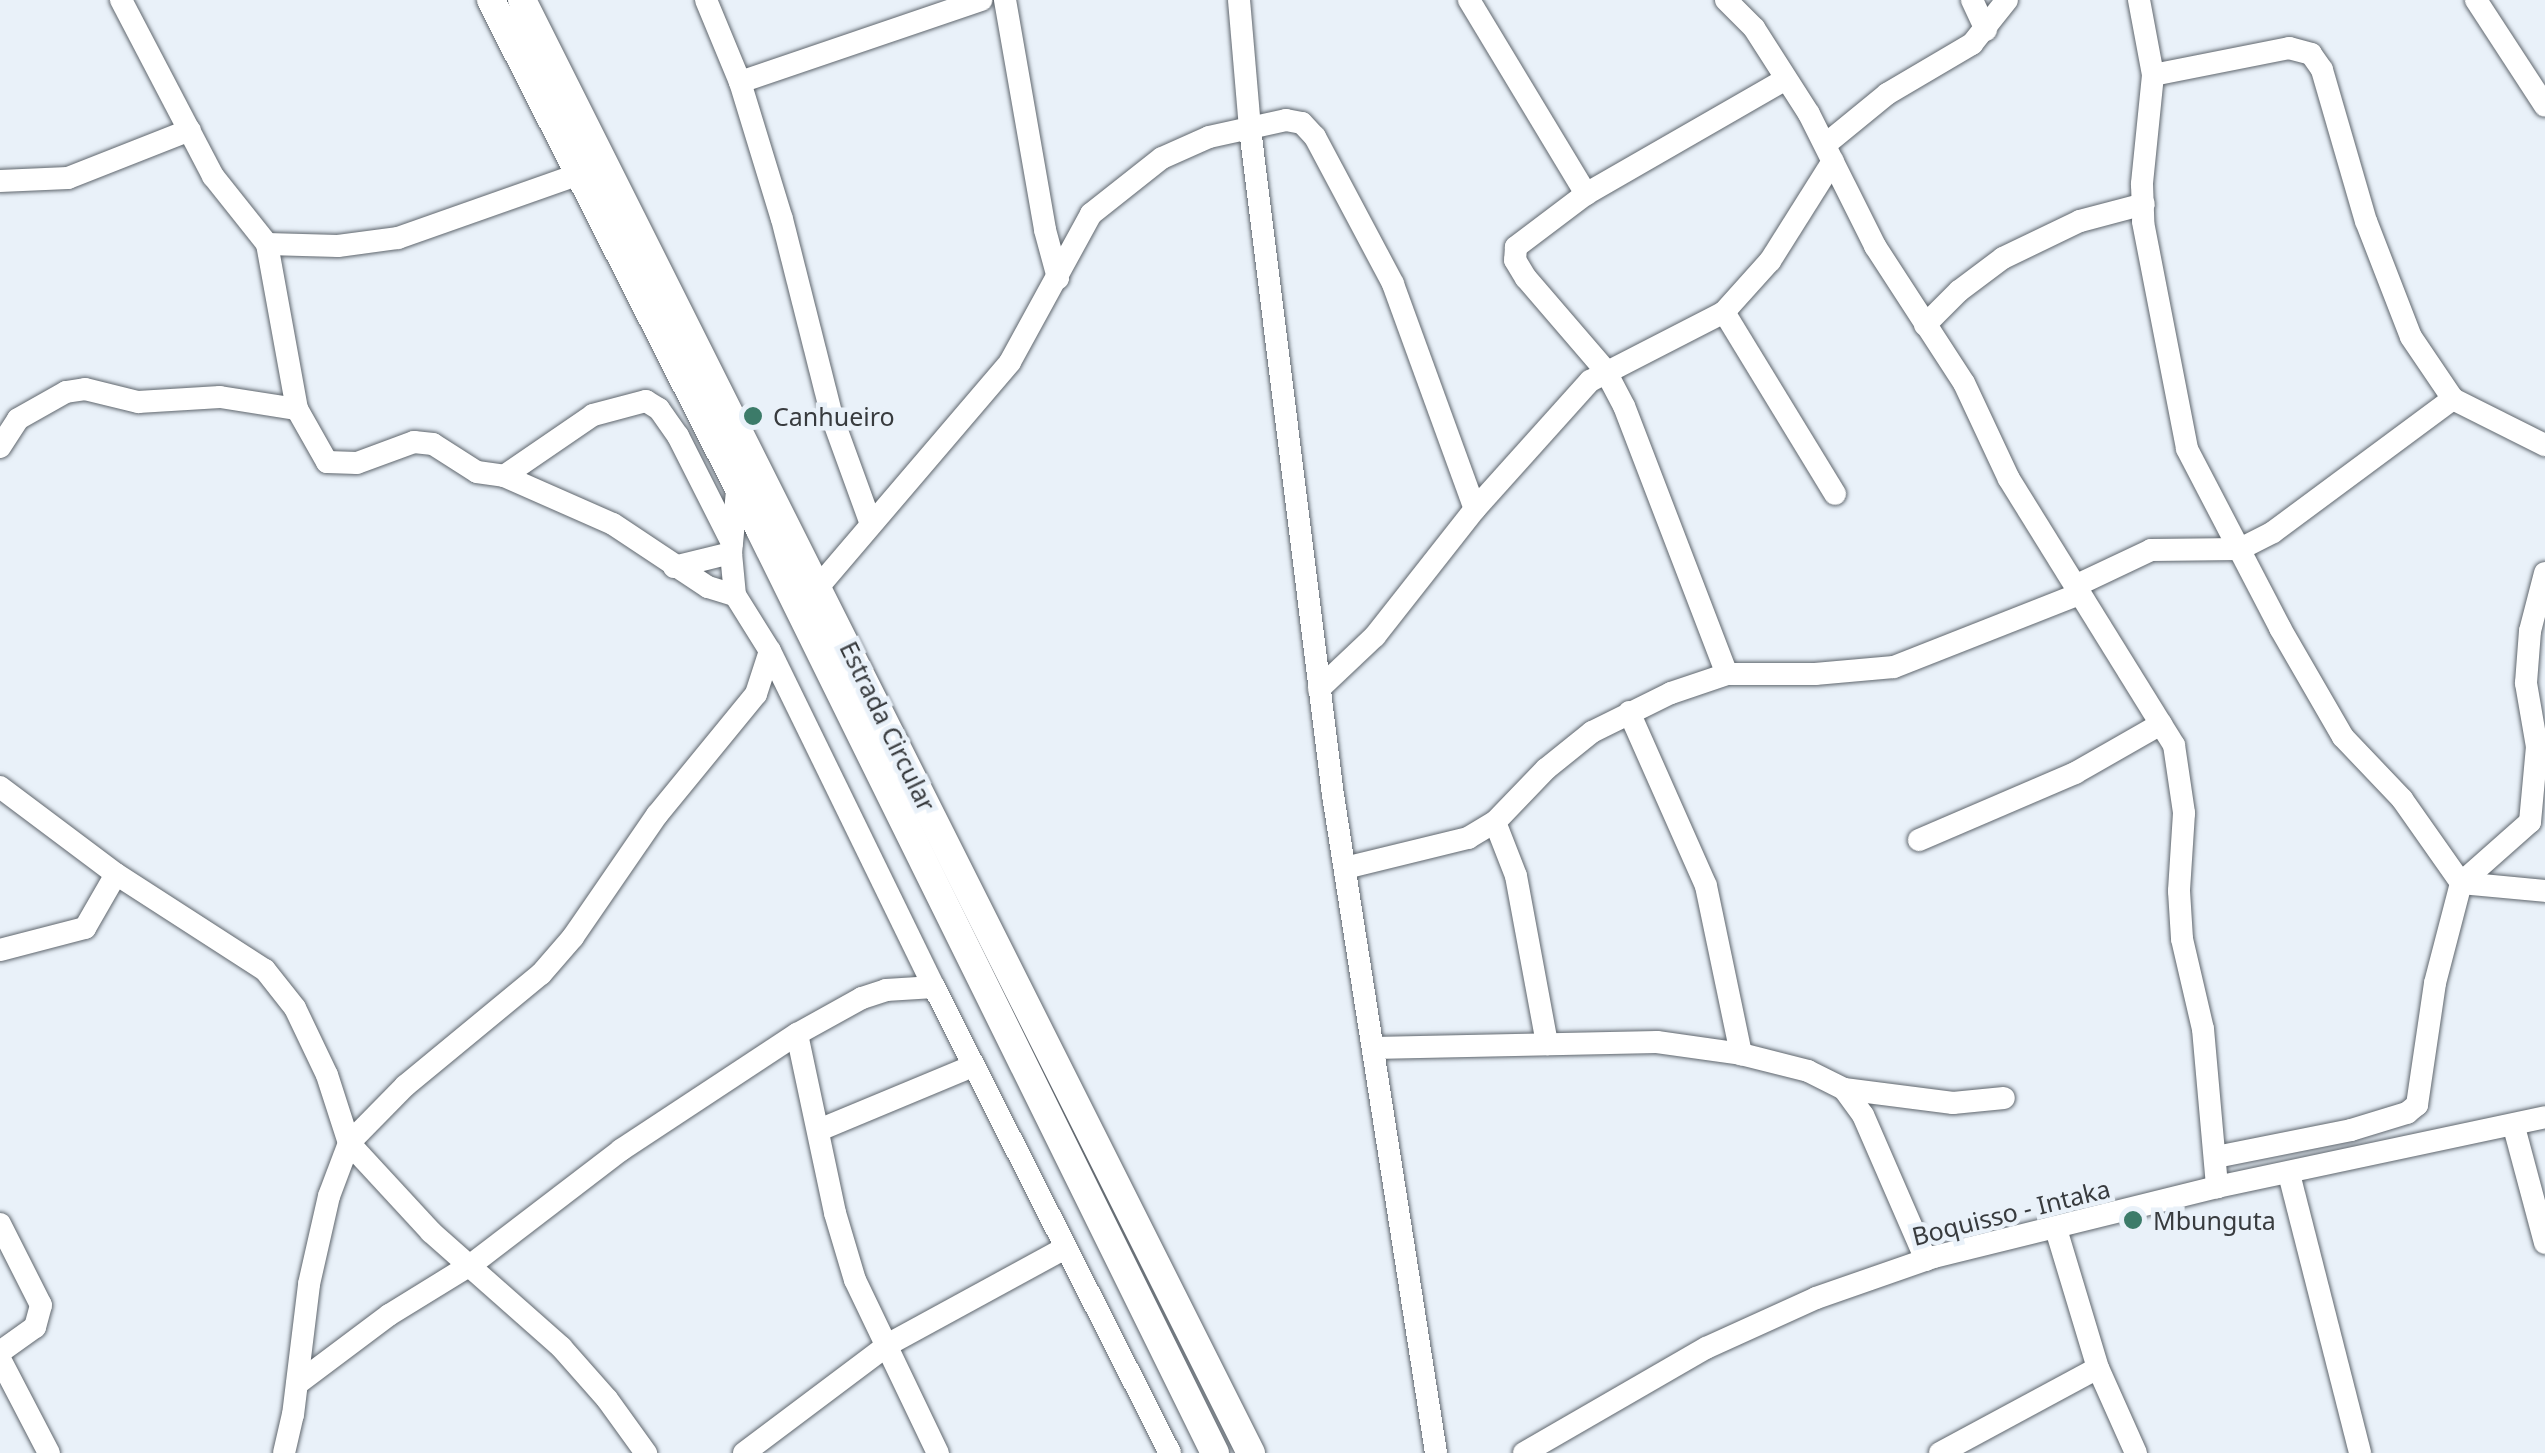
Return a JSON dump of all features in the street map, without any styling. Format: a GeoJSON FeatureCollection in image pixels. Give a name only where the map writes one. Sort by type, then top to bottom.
{"type":"FeatureCollection","features":[{"type":"Feature","properties":{"kind":"main road","name":"Estrada Circular"},"geometry":{"type":"LineString","coordinates":[[490,0],[1215,1453]]}},
{"type":"Feature","properties":{"kind":"main road","name":"Estrada Circular"},"geometry":{"type":"LineString","coordinates":[[522,0],[1251,1453]]}},
{"type":"Feature","properties":{"kind":"street"},"geometry":{"type":"LineString","coordinates":[[121,0],[214,176],[267,244],[297,409],[327,462],[357,463],[414,442],[432,444],[477,472],[504,476],[614,524],[708,587],[735,595]]}},
{"type":"Feature","properties":{"kind":"street"},"geometry":{"type":"LineString","coordinates":[[706,0],[740,82],[782,219],[832,418],[872,524]]}},
{"type":"Feature","properties":{"kind":"street"},"geometry":{"type":"LineString","coordinates":[[740,82],[980,0]]}},
{"type":"Feature","properties":{"kind":"street"},"geometry":{"type":"LineString","coordinates":[[1005,0],[1045,230],[1058,278]]}},
{"type":"Feature","properties":{"kind":"street"},"geometry":{"type":"LineString","coordinates":[[1238,0],[1250,129],[1319,689],[1436,1453]]}},
{"type":"Feature","properties":{"kind":"street"},"geometry":{"type":"LineString","coordinates":[[1468,0],[1586,194]]}},
{"type":"Feature","properties":{"kind":"street"},"geometry":{"type":"LineString","coordinates":[[1726,0],[1754,28],[1830,152],[1875,246],[1964,383],[2009,479],[2174,745],[2180,771],[2182,939],[2203,1029],[2217,1187]]}},
{"type":"Feature","properties":{"kind":"street"},"geometry":{"type":"LineString","coordinates":[[1972,0],[1986,30]]}},
{"type":"Feature","properties":{"kind":"street"},"geometry":{"type":"LineString","coordinates":[[1319,689],[1375,636],[1475,509],[1570,400],[1605,370],[1724,312],[1770,261],[1830,152],[1888,94],[1972,44],[2007,0]]}},
{"type":"Feature","properties":{"kind":"street"},"geometry":{"type":"LineString","coordinates":[[2140,0],[2153,76],[2143,222],[2187,449],[2343,738],[2402,799],[2462,883],[2545,891]]}},
{"type":"Feature","properties":{"kind":"street"},"geometry":{"type":"LineString","coordinates":[[2476,0],[2545,106]]}},
{"type":"Feature","properties":{"kind":"street"},"geometry":{"type":"LineString","coordinates":[[2153,76],[2289,48],[2311,54],[2322,70],[2366,221],[2410,337],[2453,398],[2545,445]]}},
{"type":"Feature","properties":{"kind":"street"},"geometry":{"type":"LineString","coordinates":[[1727,674],[1637,436],[1605,370],[1515,260],[1516,247],[1586,194],[1786,79]]}},
{"type":"Feature","properties":{"kind":"street"},"geometry":{"type":"LineString","coordinates":[[819,586],[1000,376],[1091,214],[1162,158],[1209,137],[1286,120],[1302,123],[1315,137],[1393,284],[1475,509]]}},
{"type":"Feature","properties":{"kind":"street"},"geometry":{"type":"LineString","coordinates":[[0,181],[68,178],[190,130]]}},
{"type":"Feature","properties":{"kind":"street"},"geometry":{"type":"LineString","coordinates":[[267,244],[338,246],[398,238],[580,174]]}},
{"type":"Feature","properties":{"kind":"street"},"geometry":{"type":"LineString","coordinates":[[1925,326],[1959,290],[2004,258],[2080,221],[2144,204]]}},
{"type":"Feature","properties":{"kind":"street"},"geometry":{"type":"LineString","coordinates":[[1724,312],[1835,494]]}},
{"type":"Feature","properties":{"kind":"street"},"geometry":{"type":"LineString","coordinates":[[0,447],[18,418],[66,392],[85,390],[138,402],[220,397],[297,409]]}},
{"type":"Feature","properties":{"kind":"street"},"geometry":{"type":"LineString","coordinates":[[1345,868],[1450,845],[1495,822],[1546,769],[1592,732],[1629,712],[1727,674],[1894,668],[2077,590],[2151,550],[2240,548],[2273,532],[2453,398]]}},
{"type":"Feature","properties":{"kind":"street"},"geometry":{"type":"LineString","coordinates":[[504,476],[592,416],[646,402],[659,408],[678,436],[731,548]]}},
{"type":"Feature","properties":{"kind":"street"},"geometry":{"type":"LineString","coordinates":[[737,491],[731,548],[735,595],[770,651],[934,988],[1170,1453]]}},
{"type":"Feature","properties":{"kind":"street"},"geometry":{"type":"LineString","coordinates":[[674,567],[731,548]]}},
{"type":"Feature","properties":{"kind":"street"},"geometry":{"type":"LineString","coordinates":[[2216,1157],[2351,1130],[2407,1114],[2418,1105],[2435,983],[2462,883],[2530,822],[2537,747],[2526,683],[2530,632],[2545,573]]}},
{"type":"Feature","properties":{"kind":"street"},"geometry":{"type":"LineString","coordinates":[[284,1453],[298,1384],[308,1284],[329,1196],[348,1142],[405,1086],[541,974],[573,936],[656,815],[756,694],[770,651]]}},
{"type":"Feature","properties":{"kind":"street"},"geometry":{"type":"LineString","coordinates":[[756,694],[790,691]]}},
{"type":"Feature","properties":{"kind":"street"},"geometry":{"type":"LineString","coordinates":[[1629,712],[1652,755],[1706,886],[1741,1054]]}},
{"type":"Feature","properties":{"kind":"street"},"geometry":{"type":"LineString","coordinates":[[1919,840],[2075,773],[2160,724]]}},
{"type":"Feature","properties":{"kind":"street"},"geometry":{"type":"LineString","coordinates":[[0,787],[116,874],[265,970],[295,1008],[327,1075],[348,1142],[431,1232],[472,1264],[561,1347],[607,1398],[646,1453]]}},
{"type":"Feature","properties":{"kind":"street"},"geometry":{"type":"LineString","coordinates":[[1495,822],[1516,876],[1547,1044]]}},
{"type":"Feature","properties":{"kind":"street"},"geometry":{"type":"LineString","coordinates":[[0,950],[85,928],[116,874]]}},
{"type":"Feature","properties":{"kind":"street"},"geometry":{"type":"LineString","coordinates":[[298,1384],[388,1315],[472,1264],[621,1150],[797,1034],[862,998],[886,990],[934,988]]}},
{"type":"Feature","properties":{"kind":"street"},"geometry":{"type":"LineString","coordinates":[[797,1034],[835,1214],[855,1280],[938,1453]]}},
{"type":"Feature","properties":{"kind":"street"},"geometry":{"type":"LineString","coordinates":[[1373,1048],[1657,1042],[1741,1054],[1808,1071],[1844,1089],[1953,1103],[2004,1098]]}},
{"type":"Feature","properties":{"kind":"street"},"geometry":{"type":"LineString","coordinates":[[819,1130],[973,1066]]}},
{"type":"Feature","properties":{"kind":"street"},"geometry":{"type":"LineString","coordinates":[[1844,1089],[1864,1116],[1926,1260]]}},
{"type":"Feature","properties":{"kind":"street","name":"Boquisso - Intaka"},"geometry":{"type":"LineString","coordinates":[[1524,1453],[1706,1348],[1816,1298],[1926,1260],[2217,1187],[2514,1128],[2545,1118]]}},
{"type":"Feature","properties":{"kind":"street"},"geometry":{"type":"LineString","coordinates":[[2514,1128],[2545,1243]]}},
{"type":"Feature","properties":{"kind":"street"},"geometry":{"type":"LineString","coordinates":[[2289,1174],[2360,1453]]}},
{"type":"Feature","properties":{"kind":"street"},"geometry":{"type":"LineString","coordinates":[[0,1224],[41,1305],[35,1327],[0,1355],[48,1453]]}},
{"type":"Feature","properties":{"kind":"street"},"geometry":{"type":"LineString","coordinates":[[2056,1229],[2098,1368],[2136,1453]]}},
{"type":"Feature","properties":{"kind":"street"},"geometry":{"type":"LineString","coordinates":[[744,1453],[889,1344],[1065,1248]]}},
{"type":"Feature","properties":{"kind":"street"},"geometry":{"type":"LineString","coordinates":[[1940,1453],[2098,1368]]}},
{"type":"Feature","properties":{"kind":"place","name":"Canhueiro"},"geometry":{"type":"Point","coordinates":[753,416]}},
{"type":"Feature","properties":{"kind":"place","name":"Mbunguta"},"geometry":{"type":"Point","coordinates":[2133,1220]}}]}
